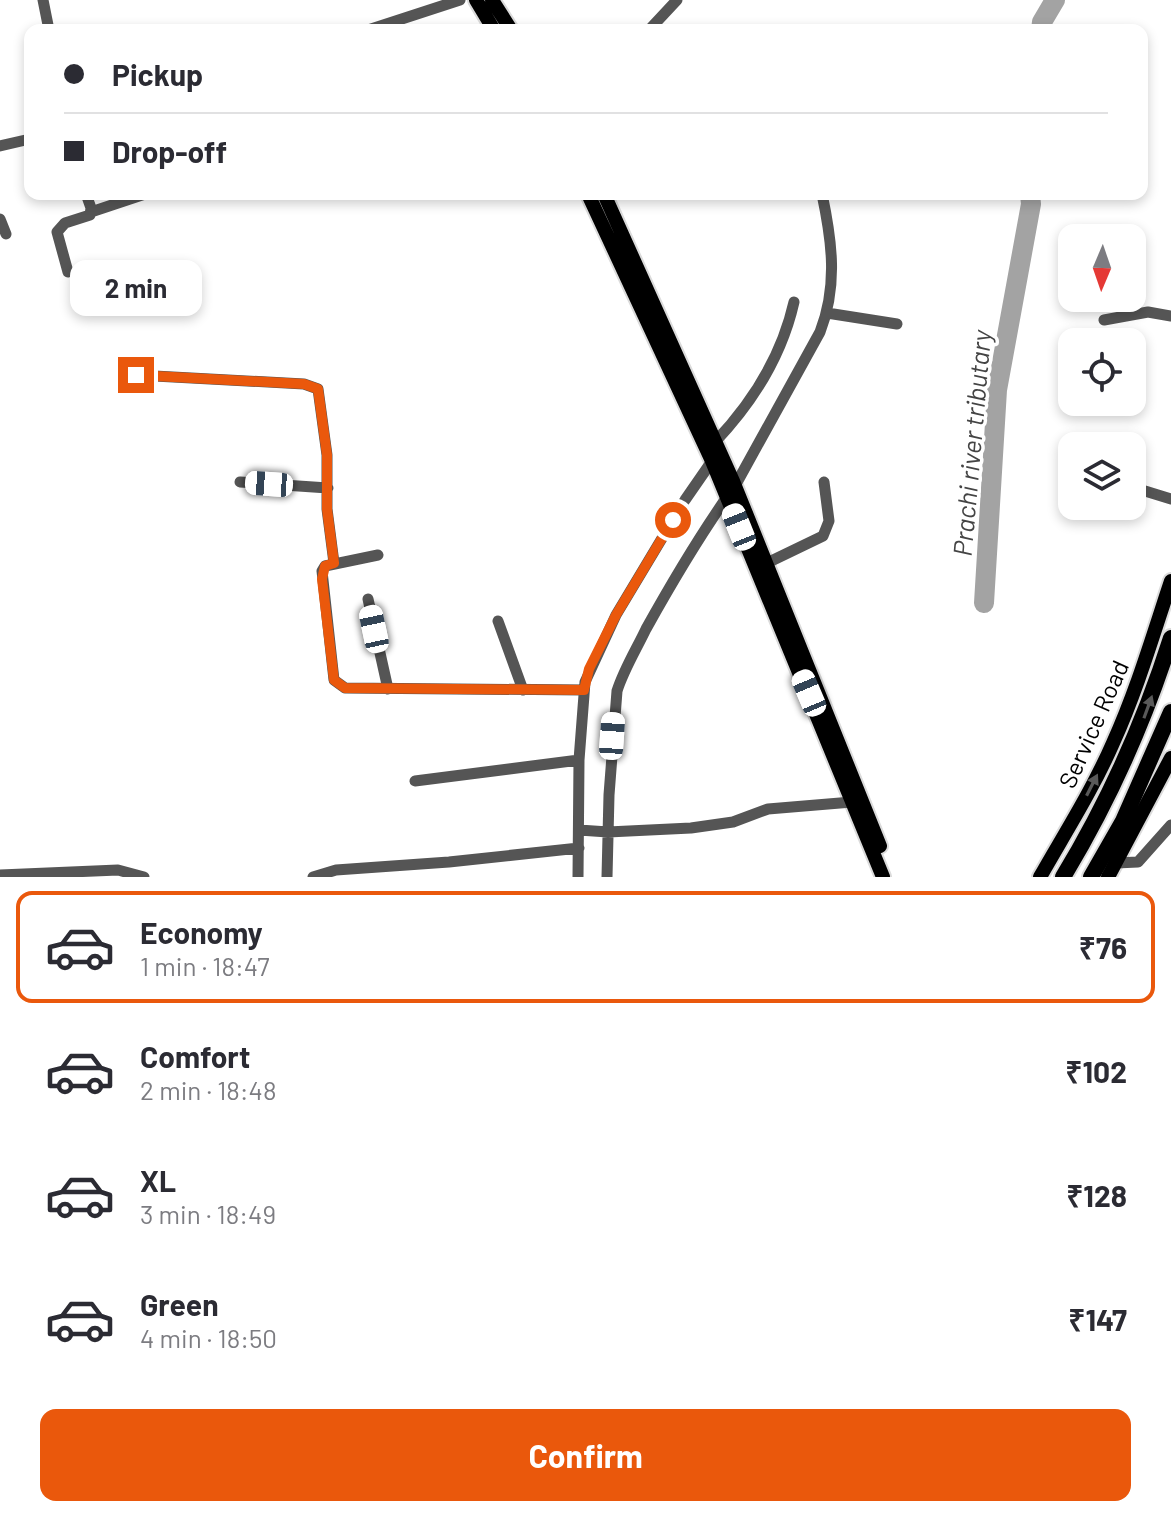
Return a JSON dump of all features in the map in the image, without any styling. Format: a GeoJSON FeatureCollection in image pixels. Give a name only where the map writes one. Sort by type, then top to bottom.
{"type":"FeatureCollection","features":[{"type":"Feature","properties":{"kind":"highway"},"geometry":{"type":"LineString","coordinates":[[1063,877],[1103,810],[1127,759],[1171,638]]}},
{"type":"Feature","properties":{"kind":"highway"},"geometry":{"type":"LineString","coordinates":[[1091,877],[1123,821],[1171,712]]}},
{"type":"Feature","properties":{"kind":"main road"},"geometry":{"type":"LineString","coordinates":[[476,0],[490,24]]}},
{"type":"Feature","properties":{"kind":"main road"},"geometry":{"type":"LineString","coordinates":[[492,0],[507,24]]}},
{"type":"Feature","properties":{"kind":"main road"},"geometry":{"type":"LineString","coordinates":[[591,200],[767,563],[891,877]]}},
{"type":"Feature","properties":{"kind":"main road"},"geometry":{"type":"LineString","coordinates":[[607,200],[715,456]]}},
{"type":"Feature","properties":{"kind":"main road"},"geometry":{"type":"LineString","coordinates":[[730,489],[883,877]]}},
{"type":"Feature","properties":{"kind":"main road","name":"Service Road"},"geometry":{"type":"LineString","coordinates":[[1040,877],[1113,744],[1133,696],[1171,581]]}},
{"type":"Feature","properties":{"kind":"main road"},"geometry":{"type":"LineString","coordinates":[[1108,877],[1171,758]]}},
{"type":"Feature","properties":{"kind":"street"},"geometry":{"type":"LineString","coordinates":[[43,0],[48,24]]}},
{"type":"Feature","properties":{"kind":"street"},"geometry":{"type":"LineString","coordinates":[[386,24],[460,0]]}},
{"type":"Feature","properties":{"kind":"street"},"geometry":{"type":"LineString","coordinates":[[655,24],[677,0]]}},
{"type":"Feature","properties":{"kind":"street"},"geometry":{"type":"LineString","coordinates":[[0,146],[24,140]]}},
{"type":"Feature","properties":{"kind":"street"},"geometry":{"type":"LineString","coordinates":[[88,200],[91,212]]}},
{"type":"Feature","properties":{"kind":"street"},"geometry":{"type":"LineString","coordinates":[[68,272],[57,232],[65,223],[127,200]]}},
{"type":"Feature","properties":{"kind":"street"},"geometry":{"type":"LineString","coordinates":[[607,877],[606,832],[614,707],[622,674],[820,332],[832,290],[829,226],[823,200]]}},
{"type":"Feature","properties":{"kind":"street"},"geometry":{"type":"LineString","coordinates":[[0,219],[6,234]]}},
{"type":"Feature","properties":{"kind":"street"},"geometry":{"type":"LineString","coordinates":[[578,877],[581,830],[579,760],[584,690],[589,669],[616,615],[782,344],[794,302]]}},
{"type":"Feature","properties":{"kind":"street"},"geometry":{"type":"LineString","coordinates":[[1104,320],[1148,312],[1171,316]]}},
{"type":"Feature","properties":{"kind":"street"},"geometry":{"type":"LineString","coordinates":[[827,313],[897,324]]}},
{"type":"Feature","properties":{"kind":"street"},"geometry":{"type":"LineString","coordinates":[[136,375],[304,384],[318,389],[327,455],[327,509],[334,563]]}},
{"type":"Feature","properties":{"kind":"street"},"geometry":{"type":"LineString","coordinates":[[240,482],[328,488]]}},
{"type":"Feature","properties":{"kind":"street"},"geometry":{"type":"LineString","coordinates":[[767,563],[823,536],[829,521],[824,482]]}},
{"type":"Feature","properties":{"kind":"street"},"geometry":{"type":"LineString","coordinates":[[1146,491],[1171,499]]}},
{"type":"Feature","properties":{"kind":"street"},"geometry":{"type":"LineString","coordinates":[[378,555],[334,563],[325,566],[322,571],[334,680],[345,688],[584,690]]}},
{"type":"Feature","properties":{"kind":"street"},"geometry":{"type":"LineString","coordinates":[[368,599],[388,689]]}},
{"type":"Feature","properties":{"kind":"street"},"geometry":{"type":"LineString","coordinates":[[498,621],[523,690]]}},
{"type":"Feature","properties":{"kind":"street"},"geometry":{"type":"LineString","coordinates":[[415,781],[579,760]]}},
{"type":"Feature","properties":{"kind":"street"},"geometry":{"type":"LineString","coordinates":[[581,830],[606,832],[691,828],[733,822],[768,809],[852,802]]}},
{"type":"Feature","properties":{"kind":"street"},"geometry":{"type":"LineString","coordinates":[[1116,863],[1138,862],[1171,825]]}},
{"type":"Feature","properties":{"kind":"street"},"geometry":{"type":"LineString","coordinates":[[313,877],[336,870],[579,848]]}},
{"type":"Feature","properties":{"kind":"street"},"geometry":{"type":"LineString","coordinates":[[449,862],[449,877]]}},
{"type":"Feature","properties":{"kind":"street"},"geometry":{"type":"LineString","coordinates":[[0,875],[118,870],[144,877]]}},
{"type":"Feature","properties":{"kind":"waterway","name":"Prachi river tributary"},"geometry":{"type":"LineString","coordinates":[[1042,24],[1055,0]]}},
{"type":"Feature","properties":{"kind":"waterway","name":"Prachi river tributary"},"geometry":{"type":"LineString","coordinates":[[984,603],[997,390],[1031,200]]}},
{"type":"Feature","properties":{"kind":"route"},"geometry":{"type":"LineString","coordinates":[[136,375],[304,384],[318,389],[327,455],[327,509],[334,563],[325,566],[322,579],[334,680],[345,688],[584,690],[589,669],[616,615],[673,520]]}}]}
